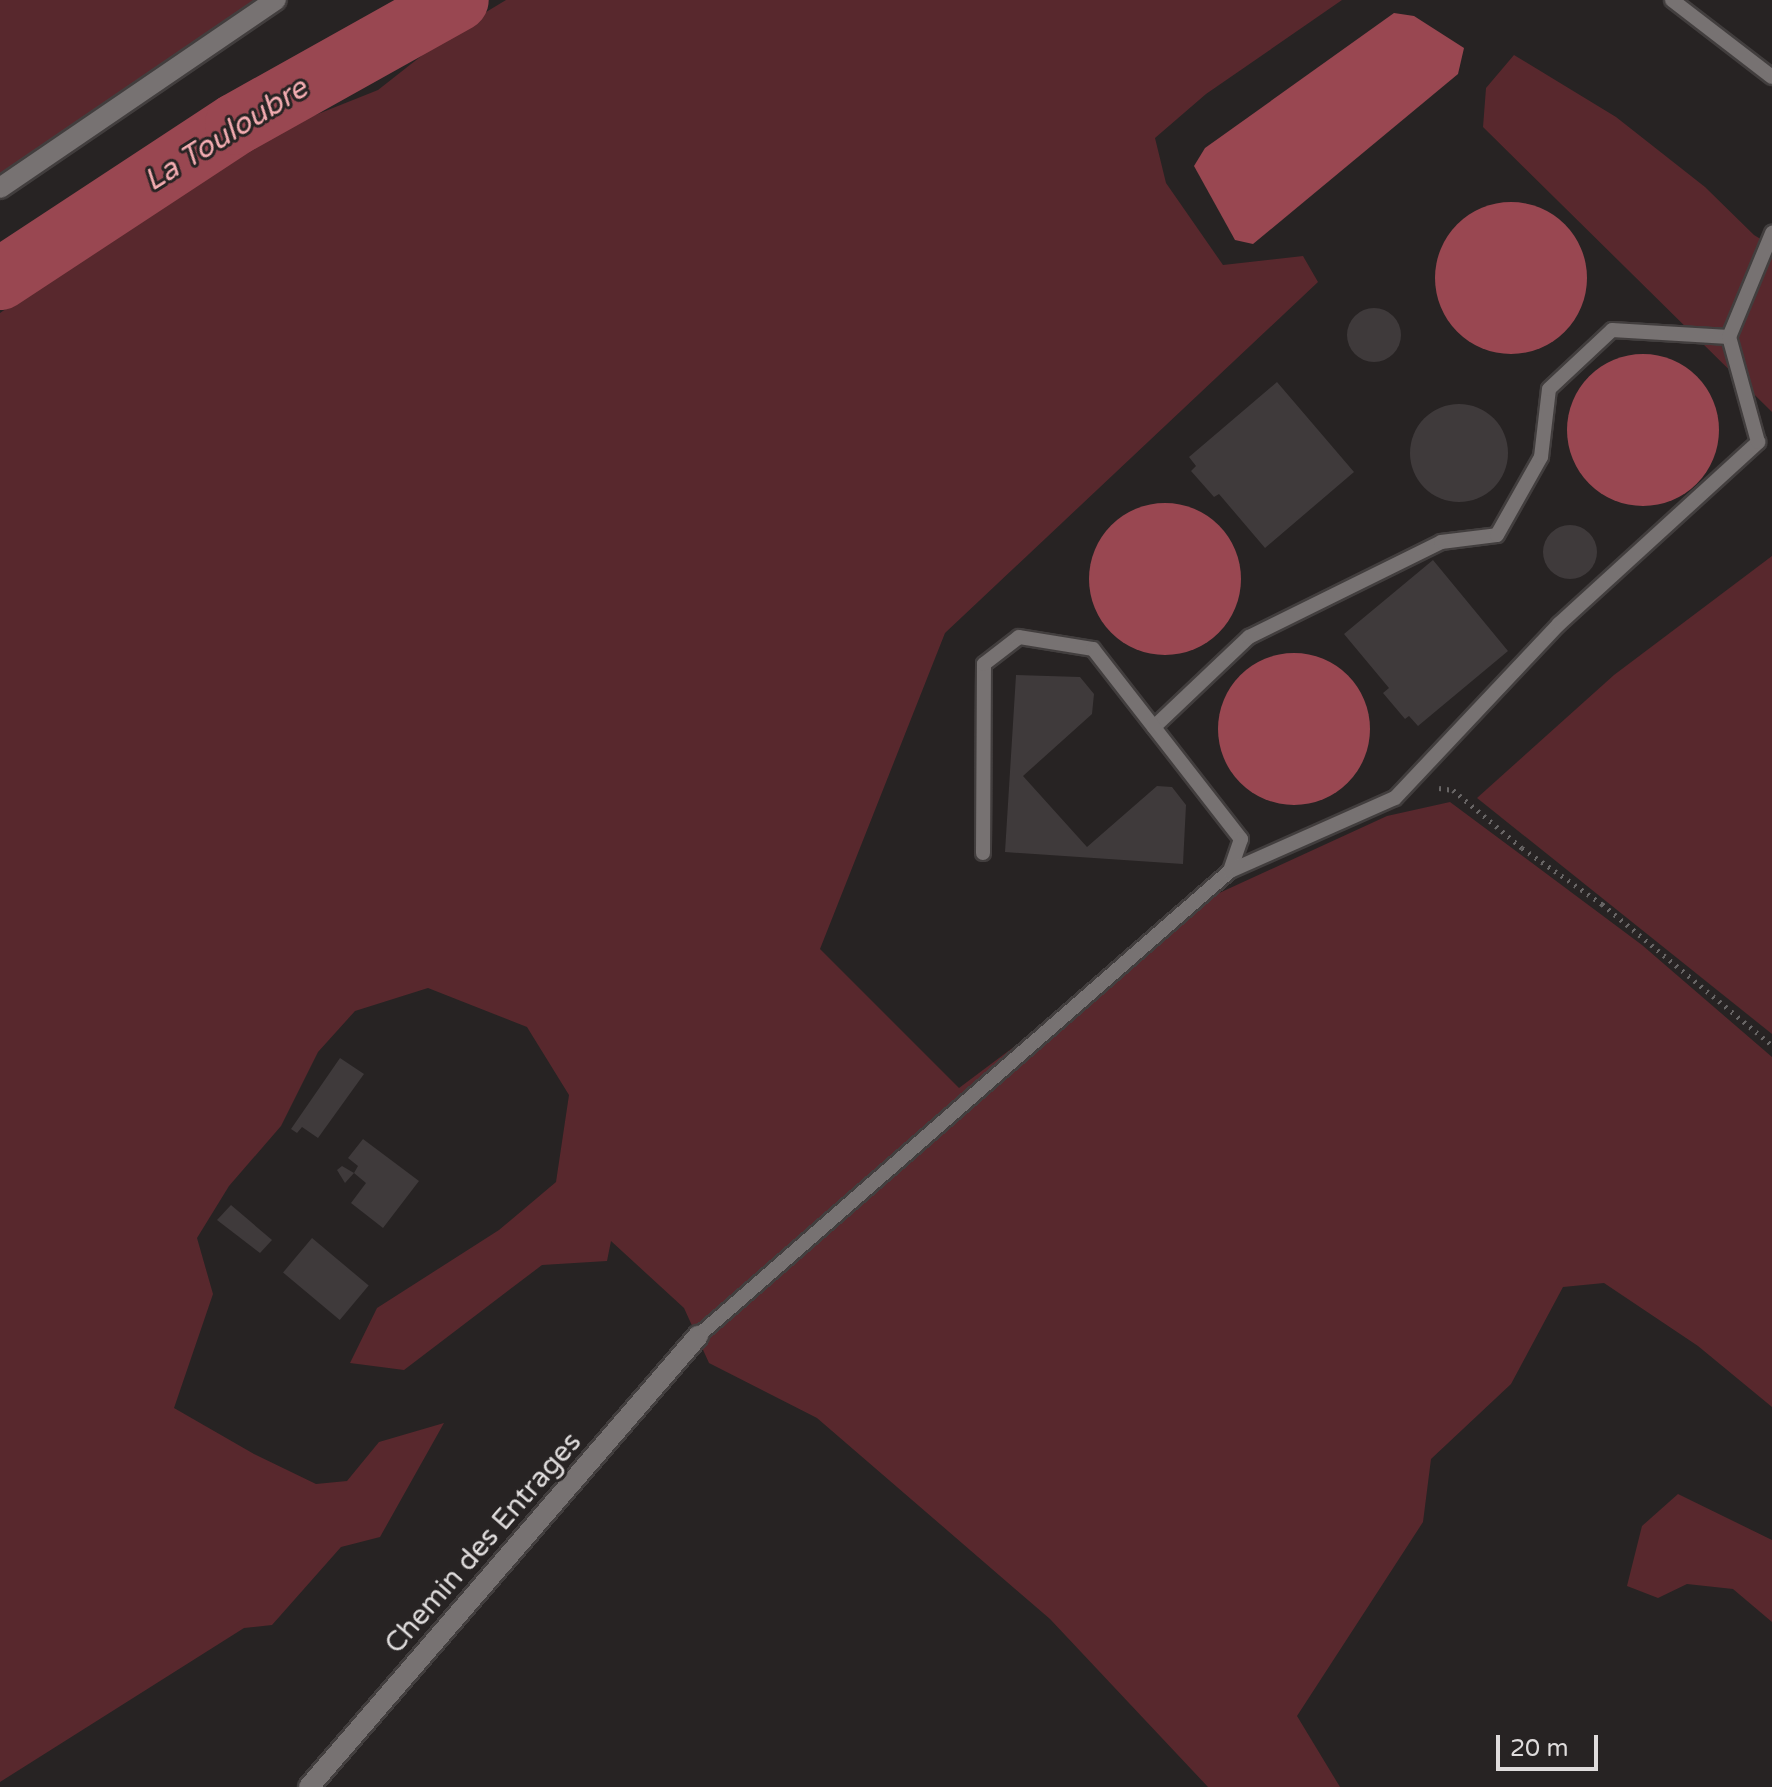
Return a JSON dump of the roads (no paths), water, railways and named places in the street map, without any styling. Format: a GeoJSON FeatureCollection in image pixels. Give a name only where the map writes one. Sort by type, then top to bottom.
{"type":"FeatureCollection","features":[{"type":"Feature","properties":{"kind":"street"},"geometry":{"type":"LineString","coordinates":[[0,188],[276,0]]}},
{"type":"Feature","properties":{"kind":"street","name":"Chemin des Entrages"},"geometry":{"type":"LineString","coordinates":[[309,1787],[698,1336]]}},
{"type":"Feature","properties":{"kind":"lane"},"geometry":{"type":"LineString","coordinates":[[1672,0],[1772,77]]}},
{"type":"Feature","properties":{"kind":"lane"},"geometry":{"type":"LineString","coordinates":[[698,1336],[1230,871],[1395,798],[1559,624],[1758,442],[1729,337],[1772,233]]}},
{"type":"Feature","properties":{"kind":"lane"},"geometry":{"type":"LineString","coordinates":[[1154,727],[1249,637],[1441,542],[1497,535],[1541,457],[1549,389],[1612,330],[1729,337]]}},
{"type":"Feature","properties":{"kind":"lane"},"geometry":{"type":"LineString","coordinates":[[983,853],[984,664],[1019,637],[1093,649],[1241,839],[1230,871]]}},
{"type":"Feature","properties":{"kind":"waterway","name":"La Touloubre"},"geometry":{"type":"LineString","coordinates":[[0,279],[236,124],[458,0]]}}]}
